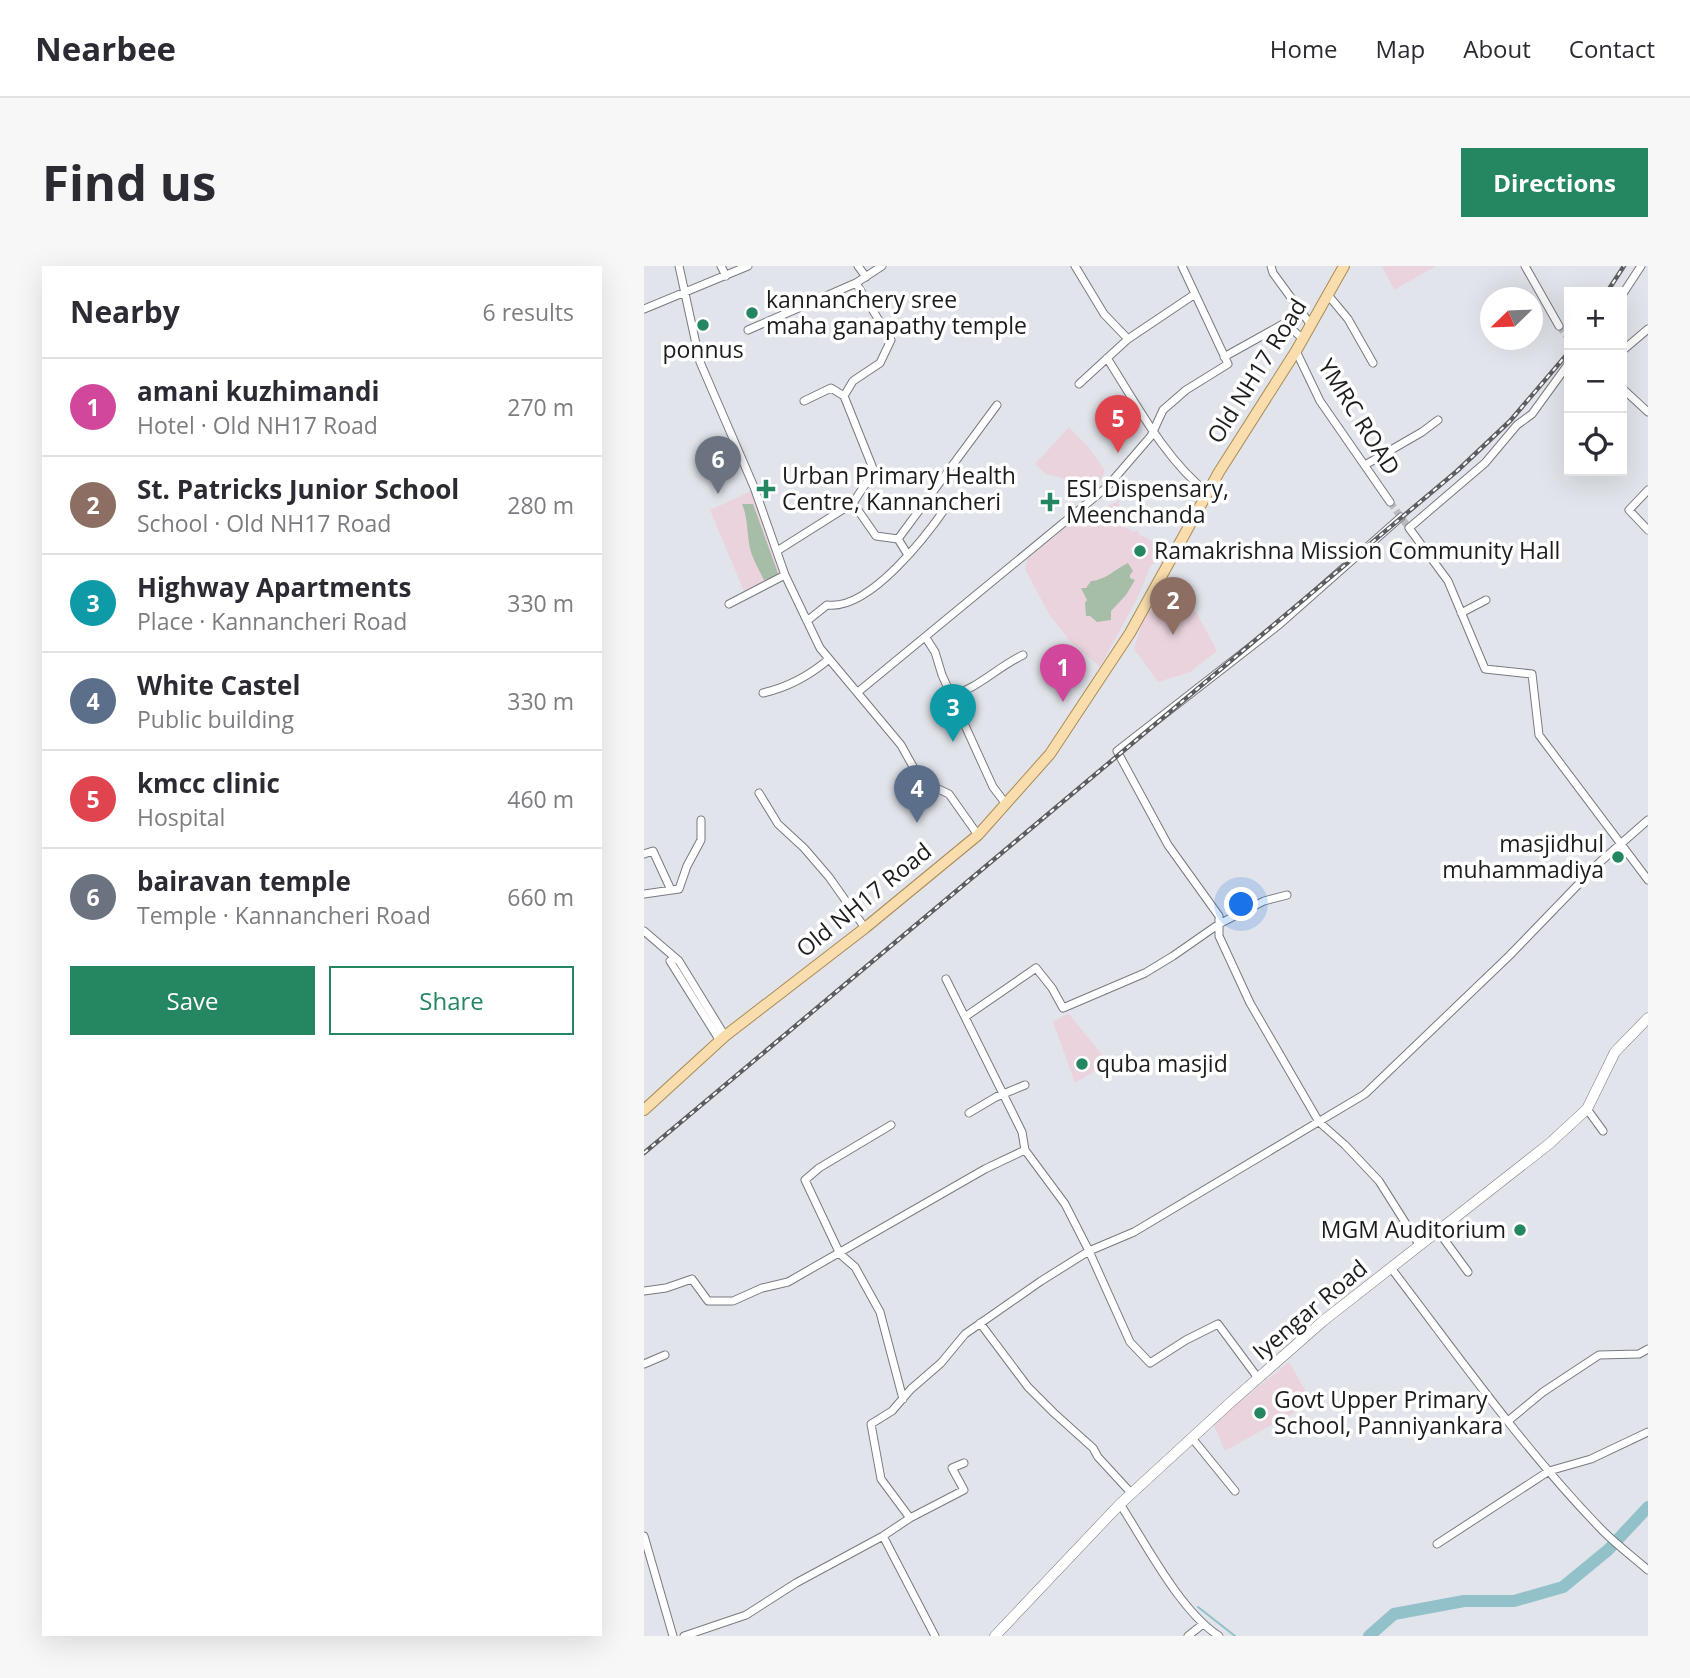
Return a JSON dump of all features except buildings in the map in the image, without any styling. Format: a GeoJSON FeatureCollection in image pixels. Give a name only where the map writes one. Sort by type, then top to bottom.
{"type":"FeatureCollection","features":[{"type":"Feature","properties":{"kind":"main road","name":"Old NH17 Road"},"geometry":{"type":"LineString","coordinates":[[644,1110],[722,1039],[865,928],[978,835],[1050,754],[1130,633],[1208,493],[1296,351],[1344,266]]}},
{"type":"Feature","properties":{"kind":"main road","name":"Iyengar Road"},"geometry":{"type":"LineString","coordinates":[[995,1636],[1120,1504],[1258,1378],[1323,1321],[1549,1144],[1587,1110],[1615,1052],[1648,1018]]}},
{"type":"Feature","properties":{"kind":"street"},"geometry":{"type":"LineString","coordinates":[[678,266],[700,362],[754,487],[785,575],[820,648],[901,745],[921,781],[949,794],[978,835]]}},
{"type":"Feature","properties":{"kind":"street"},"geometry":{"type":"LineString","coordinates":[[721,266],[726,276]]}},
{"type":"Feature","properties":{"kind":"street"},"geometry":{"type":"LineString","coordinates":[[644,309],[748,266]]}},
{"type":"Feature","properties":{"kind":"street"},"geometry":{"type":"LineString","coordinates":[[859,266],[866,277]]}},
{"type":"Feature","properties":{"kind":"street"},"geometry":{"type":"LineString","coordinates":[[748,330],[856,283],[882,266]]}},
{"type":"Feature","properties":{"kind":"street"},"geometry":{"type":"LineString","coordinates":[[1075,266],[1104,314],[1128,340]]}},
{"type":"Feature","properties":{"kind":"street"},"geometry":{"type":"LineString","coordinates":[[858,692],[1107,488],[1151,436],[1163,410],[1186,390],[1228,364],[1182,266]]}},
{"type":"Feature","properties":{"kind":"street"},"geometry":{"type":"LineString","coordinates":[[1271,266],[1273,273],[1311,324]]}},
{"type":"Feature","properties":{"kind":"street"},"geometry":{"type":"LineString","coordinates":[[1525,266],[1559,326]]}},
{"type":"Feature","properties":{"kind":"street"},"geometry":{"type":"LineString","coordinates":[[1627,288],[1642,266]]}},
{"type":"Feature","properties":{"kind":"street"},"geometry":{"type":"LineString","coordinates":[[844,396],[853,381],[880,363],[891,340],[856,283]]}},
{"type":"Feature","properties":{"kind":"street"},"geometry":{"type":"LineString","coordinates":[[1079,384],[1128,340],[1195,294]]}},
{"type":"Feature","properties":{"kind":"street"},"geometry":{"type":"LineString","coordinates":[[1328,295],[1348,319],[1373,363]]}},
{"type":"Feature","properties":{"kind":"street"},"geometry":{"type":"LineString","coordinates":[[1224,357],[1285,323],[1303,339]]}},
{"type":"Feature","properties":{"kind":"street"},"geometry":{"type":"LineString","coordinates":[[1623,350],[1648,329]]}},
{"type":"Feature","properties":{"kind":"street","name":"YMRC ROAD"},"geometry":{"type":"LineString","coordinates":[[1296,351],[1320,401],[1390,502]]}},
{"type":"Feature","properties":{"kind":"street"},"geometry":{"type":"LineString","coordinates":[[1107,358],[1154,430],[1192,481],[1208,493]]}},
{"type":"Feature","properties":{"kind":"street"},"geometry":{"type":"LineString","coordinates":[[1564,369],[1532,414],[1517,425],[1485,463],[1409,528],[1448,581],[1485,669],[1532,674],[1539,735],[1648,880]]}},
{"type":"Feature","properties":{"kind":"street"},"geometry":{"type":"LineString","coordinates":[[777,551],[853,503],[874,471],[844,396],[831,387],[804,401]]}},
{"type":"Feature","properties":{"kind":"street"},"geometry":{"type":"LineString","coordinates":[[1627,393],[1648,412]]}},
{"type":"Feature","properties":{"kind":"street"},"geometry":{"type":"LineString","coordinates":[[898,539],[997,405]]}},
{"type":"Feature","properties":{"kind":"street"},"geometry":{"type":"LineString","coordinates":[[1364,465],[1438,421]]}},
{"type":"Feature","properties":{"kind":"street"},"geometry":{"type":"LineString","coordinates":[[1648,490],[1629,510],[1648,530]]}},
{"type":"Feature","properties":{"kind":"street"},"geometry":{"type":"LineString","coordinates":[[807,621],[827,605],[840,607],[880,585],[936,523],[951,500]]}},
{"type":"Feature","properties":{"kind":"street"},"geometry":{"type":"LineString","coordinates":[[853,503],[876,536],[898,539]]}},
{"type":"Feature","properties":{"kind":"street"},"geometry":{"type":"LineString","coordinates":[[1401,517],[1280,624],[1117,751],[1168,845],[1219,916],[1219,936],[1250,1003],[1319,1122],[1345,1145],[1378,1181],[1420,1246]]}},
{"type":"Feature","properties":{"kind":"street"},"geometry":{"type":"LineString","coordinates":[[898,539],[908,555]]}},
{"type":"Feature","properties":{"kind":"street"},"geometry":{"type":"LineString","coordinates":[[729,604],[785,575]]}},
{"type":"Feature","properties":{"kind":"street"},"geometry":{"type":"LineString","coordinates":[[1461,613],[1486,600]]}},
{"type":"Feature","properties":{"kind":"street"},"geometry":{"type":"LineString","coordinates":[[926,638],[935,652],[942,675],[993,787],[1006,804]]}},
{"type":"Feature","properties":{"kind":"street"},"geometry":{"type":"LineString","coordinates":[[952,696],[971,689],[1000,667],[1023,655]]}},
{"type":"Feature","properties":{"kind":"street"},"geometry":{"type":"LineString","coordinates":[[763,693],[786,688],[829,659]]}},
{"type":"Feature","properties":{"kind":"street"},"geometry":{"type":"LineString","coordinates":[[758,793],[778,824],[804,848],[865,928]]}},
{"type":"Feature","properties":{"kind":"street"},"geometry":{"type":"LineString","coordinates":[[644,894],[679,889],[687,866],[701,840],[701,820]]}},
{"type":"Feature","properties":{"kind":"street"},"geometry":{"type":"LineString","coordinates":[[910,1518],[881,1479],[871,1424],[892,1411],[911,1389],[941,1363],[965,1334],[1089,1251],[1134,1233],[1365,1094],[1509,956],[1600,862],[1648,820]]}},
{"type":"Feature","properties":{"kind":"street"},"geometry":{"type":"LineString","coordinates":[[644,854],[653,851],[671,890]]}},
{"type":"Feature","properties":{"kind":"street"},"geometry":{"type":"LineString","coordinates":[[965,1017],[1036,968],[1063,1008],[1145,973],[1219,923],[1264,901],[1287,895]]}},
{"type":"Feature","properties":{"kind":"street"},"geometry":{"type":"LineString","coordinates":[[644,930],[679,961],[722,1039]]}},
{"type":"Feature","properties":{"kind":"street"},"geometry":{"type":"LineString","coordinates":[[670,961],[722,1039]]}},
{"type":"Feature","properties":{"kind":"street"},"geometry":{"type":"LineString","coordinates":[[946,979],[1021,1132],[1025,1150],[1065,1204],[1130,1342],[1150,1363],[1186,1339],[1218,1324],[1258,1378]]}},
{"type":"Feature","properties":{"kind":"street"},"geometry":{"type":"LineString","coordinates":[[969,1113],[996,1097],[1026,1085]]}},
{"type":"Feature","properties":{"kind":"street"},"geometry":{"type":"LineString","coordinates":[[1587,1110],[1603,1130]]}},
{"type":"Feature","properties":{"kind":"street"},"geometry":{"type":"LineString","coordinates":[[891,1125],[804,1180],[840,1254],[855,1267],[880,1312],[903,1399]]}},
{"type":"Feature","properties":{"kind":"street"},"geometry":{"type":"LineString","coordinates":[[644,1291],[692,1279],[708,1300],[733,1301],[762,1288],[788,1282],[985,1169],[1025,1150]]}},
{"type":"Feature","properties":{"kind":"street"},"geometry":{"type":"LineString","coordinates":[[1438,1231],[1468,1272]]}},
{"type":"Feature","properties":{"kind":"street"},"geometry":{"type":"LineString","coordinates":[[1391,1268],[1549,1471],[1605,1533],[1648,1570]]}},
{"type":"Feature","properties":{"kind":"street"},"geometry":{"type":"LineString","coordinates":[[981,1323],[1028,1387],[1093,1448],[1132,1494]]}},
{"type":"Feature","properties":{"kind":"street"},"geometry":{"type":"LineString","coordinates":[[1508,1421],[1543,1392],[1599,1355],[1639,1354],[1648,1349]]}},
{"type":"Feature","properties":{"kind":"street"},"geometry":{"type":"LineString","coordinates":[[644,1364],[665,1355]]}},
{"type":"Feature","properties":{"kind":"street"},"geometry":{"type":"LineString","coordinates":[[1437,1544],[1549,1471],[1591,1459],[1648,1432]]}},
{"type":"Feature","properties":{"kind":"street"},"geometry":{"type":"LineString","coordinates":[[1192,1438],[1234,1491]]}},
{"type":"Feature","properties":{"kind":"street"},"geometry":{"type":"LineString","coordinates":[[684,1636],[746,1615],[796,1583],[964,1490],[952,1468],[964,1463]]}},
{"type":"Feature","properties":{"kind":"street"},"geometry":{"type":"LineString","coordinates":[[1120,1504],[1179,1595],[1203,1624],[1219,1636]]}},
{"type":"Feature","properties":{"kind":"street"},"geometry":{"type":"LineString","coordinates":[[644,1536],[673,1636]]}},
{"type":"Feature","properties":{"kind":"street"},"geometry":{"type":"LineString","coordinates":[[883,1536],[934,1636]]}},
{"type":"Feature","properties":{"kind":"street"},"geometry":{"type":"LineString","coordinates":[[1188,1636],[1203,1624]]}},
{"type":"Feature","properties":{"kind":"shaded area"},"geometry":{"type":"Polygon","coordinates":[[[1382,266],[1436,266],[1394,290],[1382,266]]]}},
{"type":"Feature","properties":{"kind":"shaded area"},"geometry":{"type":"Polygon","coordinates":[[[1069,427],[1089,448],[1105,471],[1096,488],[1080,497],[1062,478],[1046,474],[1035,464],[1069,427]]]}},
{"type":"Feature","properties":{"kind":"shaded area"},"geometry":{"type":"Polygon","coordinates":[[[753,490],[783,575],[744,591],[710,510],[753,490]]]}},
{"type":"Feature","properties":{"kind":"shaded area"},"geometry":{"type":"Polygon","coordinates":[[[1119,501],[1123,526],[1134,532],[1137,530],[1140,535],[1160,545],[1153,561],[1155,564],[1151,565],[1138,597],[1100,667],[1069,640],[1049,614],[1025,569],[1028,557],[1074,521],[1119,501]]]}},
{"type":"Feature","properties":{"kind":"shaded area"},"geometry":{"type":"Polygon","coordinates":[[[1185,592],[1217,651],[1190,672],[1158,682],[1134,649],[1145,614],[1185,592]]]}},
{"type":"Feature","properties":{"kind":"shaded area"},"geometry":{"type":"Polygon","coordinates":[[[1068,1013],[1109,1063],[1075,1083],[1053,1022],[1068,1013]]]}},
{"type":"Feature","properties":{"kind":"shaded area","name":"Govt Upper Primary School, Panniyankara"},"geometry":{"type":"Polygon","coordinates":[[[1289,1362],[1312,1402],[1225,1451],[1213,1423],[1289,1362]]]}},
{"type":"Feature","properties":{"kind":"green space"},"geometry":{"type":"Polygon","coordinates":[[[742,504],[753,504],[779,576],[764,580],[750,549],[742,504]]]}},
{"type":"Feature","properties":{"kind":"green space"},"geometry":{"type":"Polygon","coordinates":[[[1128,563],[1133,571],[1130,578],[1135,580],[1111,611],[1111,620],[1097,622],[1086,616],[1087,600],[1081,588],[1086,588],[1091,581],[1128,563]]]}},
{"type":"Feature","properties":{"kind":"waterway"},"geometry":{"type":"LineString","coordinates":[[1369,1636],[1394,1614],[1464,1601],[1514,1601],[1563,1587],[1608,1550],[1648,1507]]}},
{"type":"Feature","properties":{"kind":"waterway"},"geometry":{"type":"LineString","coordinates":[[1198,1607],[1235,1636]]}},
{"type":"Feature","properties":{"kind":"tunnel"},"geometry":{"type":"LineString","coordinates":[[1559,326],[1564,332]]}},
{"type":"Feature","properties":{"kind":"tunnel"},"geometry":{"type":"LineString","coordinates":[[1390,502],[1409,528]]}},
{"type":"Feature","properties":{"kind":"railway"},"geometry":{"type":"LineString","coordinates":[[1610,287],[1624,266]]}},
{"type":"Feature","properties":{"kind":"railway"},"geometry":{"type":"LineString","coordinates":[[644,1153],[1457,471],[1510,421],[1564,358]]}},
{"type":"Feature","properties":{"kind":"place","name":"kannanchery sree maha ganapathy temple"},"geometry":{"type":"Point","coordinates":[752,313]}},
{"type":"Feature","properties":{"kind":"place","name":"ponnus"},"geometry":{"type":"Point","coordinates":[703,325]}},
{"type":"Feature","properties":{"kind":"place","name":"kmcc clinic"},"geometry":{"type":"Point","coordinates":[1118,453]}},
{"type":"Feature","properties":{"kind":"place","name":"Urban Primary Health Centre, Kannancheri"},"geometry":{"type":"Point","coordinates":[766,489]}},
{"type":"Feature","properties":{"kind":"place","name":"bairavan temple"},"geometry":{"type":"Point","coordinates":[718,494]}},
{"type":"Feature","properties":{"kind":"place","name":"ESI Dispensary, Meenchanda"},"geometry":{"type":"Point","coordinates":[1050,502]}},
{"type":"Feature","properties":{"kind":"place","name":"Ramakrishna Mission Community Hall"},"geometry":{"type":"Point","coordinates":[1140,551]}},
{"type":"Feature","properties":{"kind":"place","name":"St. Patricks Junior School"},"geometry":{"type":"Point","coordinates":[1173,635]}},
{"type":"Feature","properties":{"kind":"place","name":"amani kuzhimandi"},"geometry":{"type":"Point","coordinates":[1063,702]}},
{"type":"Feature","properties":{"kind":"place","name":"Highway Apartments"},"geometry":{"type":"Point","coordinates":[953,742]}},
{"type":"Feature","properties":{"kind":"place","name":"White Castel"},"geometry":{"type":"Point","coordinates":[917,823]}},
{"type":"Feature","properties":{"kind":"place","name":"masjidhul muhammadiya"},"geometry":{"type":"Point","coordinates":[1618,857]}},
{"type":"Feature","properties":{"kind":"place","name":"quba masjid"},"geometry":{"type":"Point","coordinates":[1082,1064]}},
{"type":"Feature","properties":{"kind":"place","name":"MGM Auditorium"},"geometry":{"type":"Point","coordinates":[1520,1230]}},
{"type":"Feature","properties":{"kind":"place","name":"Govt Upper Primary School, Panniyankara"},"geometry":{"type":"Point","coordinates":[1260,1413]}}]}
